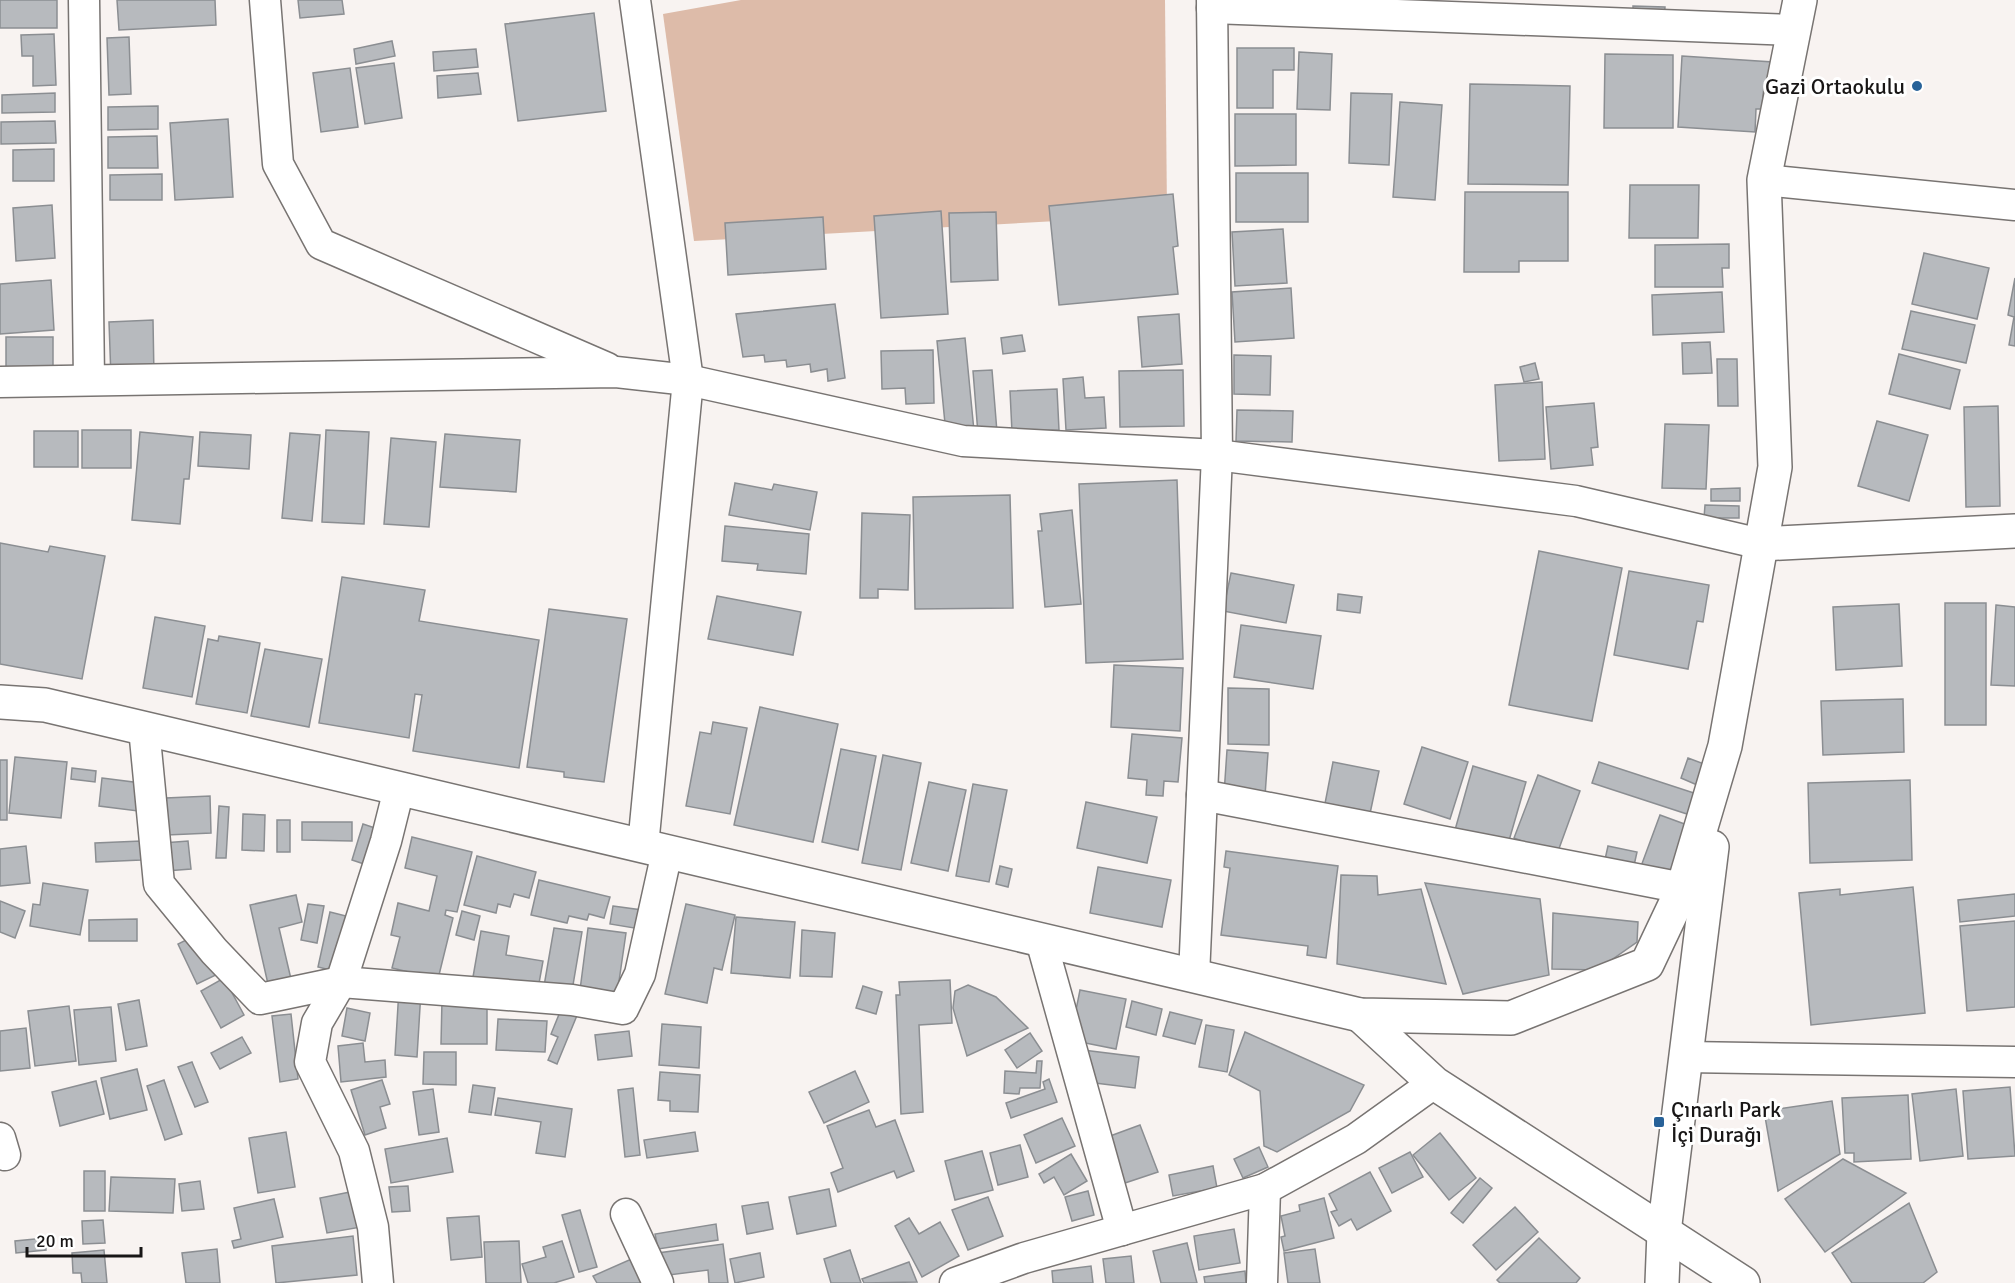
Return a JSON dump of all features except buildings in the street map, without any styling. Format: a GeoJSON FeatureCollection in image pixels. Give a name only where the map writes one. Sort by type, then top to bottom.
{"type":"FeatureCollection","features":[{"type":"Feature","properties":{"kind":"street"},"geometry":{"type":"LineString","coordinates":[[84,0],[89,380]]}},
{"type":"Feature","properties":{"kind":"street"},"geometry":{"type":"LineString","coordinates":[[265,0],[278,164],[321,244],[616,372]]}},
{"type":"Feature","properties":{"kind":"street"},"geometry":{"type":"LineString","coordinates":[[144,728],[159,884],[214,951],[260,999],[341,982],[572,1000],[623,1009],[640,974],[655,849],[688,380],[635,0]]}},
{"type":"Feature","properties":{"kind":"street"},"geometry":{"type":"LineString","coordinates":[[1194,976],[1217,454],[1212,4],[1797,15],[1764,180],[1775,467],[1725,746],[1664,1232],[1662,1283]]}},
{"type":"Feature","properties":{"kind":"street"},"geometry":{"type":"LineString","coordinates":[[1764,180],[2015,205]]}},
{"type":"Feature","properties":{"kind":"street"},"geometry":{"type":"LineString","coordinates":[[0,382],[616,372],[688,380],[963,441],[1217,454],[1576,501],[1761,544],[2015,531]]}},
{"type":"Feature","properties":{"kind":"street"},"geometry":{"type":"LineString","coordinates":[[0,702],[45,705],[1360,1015],[1511,1018],[1647,964],[1683,888],[1725,746]]}},
{"type":"Feature","properties":{"kind":"street"},"geometry":{"type":"LineString","coordinates":[[378,1283],[374,1227],[354,1151],[310,1062],[316,1023],[341,982],[386,841],[399,789]]}},
{"type":"Feature","properties":{"kind":"street"},"geometry":{"type":"LineString","coordinates":[[1202,795],[1683,888]]}},
{"type":"Feature","properties":{"kind":"street"},"geometry":{"type":"LineString","coordinates":[[1041,940],[1122,1230]]}},
{"type":"Feature","properties":{"kind":"street"},"geometry":{"type":"LineString","coordinates":[[1360,1015],[1434,1083],[1743,1283]]}},
{"type":"Feature","properties":{"kind":"street"},"geometry":{"type":"LineString","coordinates":[[1686,1057],[2015,1062]]}},
{"type":"Feature","properties":{"kind":"street"},"geometry":{"type":"LineString","coordinates":[[955,1283],[1024,1258],[1265,1189],[1356,1139],[1434,1083]]}},
{"type":"Feature","properties":{"kind":"street"},"geometry":{"type":"LineString","coordinates":[[1262,1283],[1265,1189]]}},
{"type":"Feature","properties":{"kind":"street"},"geometry":{"type":"LineString","coordinates":[[626,1214],[658,1283]]}},
{"type":"Feature","properties":{"kind":"shaded area"},"geometry":{"type":"Polygon","coordinates":[[[741,0],[1165,0],[1167,215],[694,241],[663,14],[741,0]]]}},
{"type":"Feature","properties":{"kind":"place","name":"Gazi Ortaokulu"},"geometry":{"type":"Point","coordinates":[1917,86]}},
{"type":"Feature","properties":{"kind":"place","name":"Çınarlı Park İçi Durağı"},"geometry":{"type":"Point","coordinates":[1659,1122]}}]}
